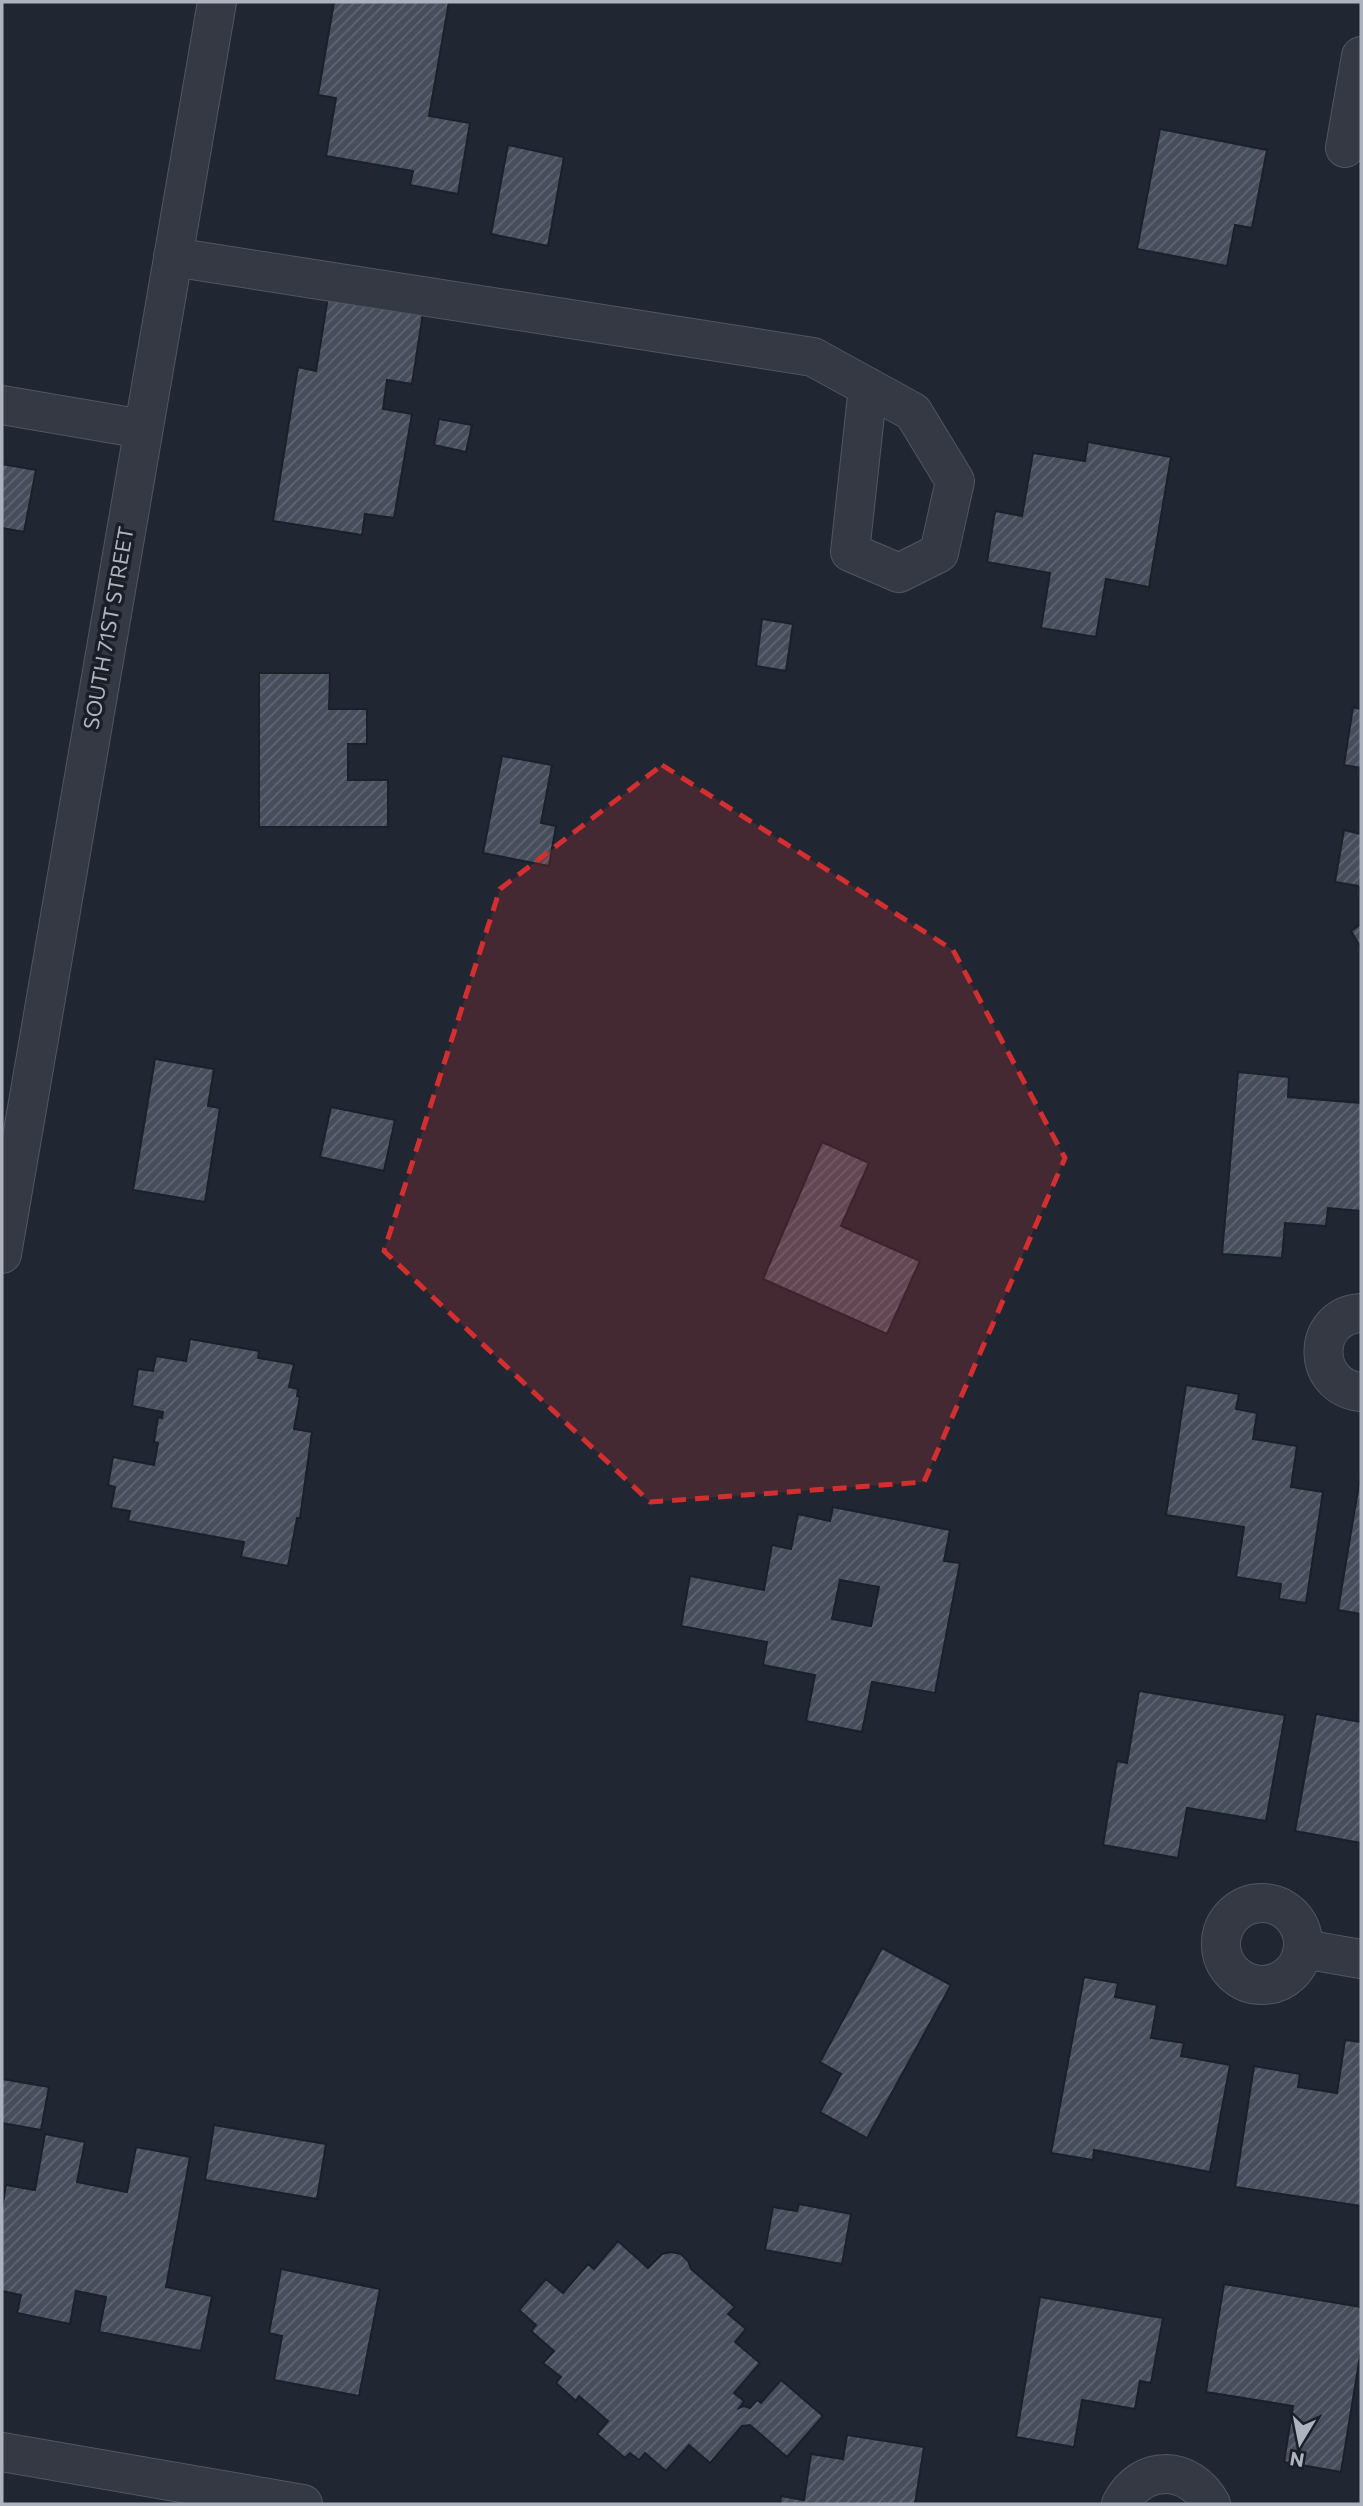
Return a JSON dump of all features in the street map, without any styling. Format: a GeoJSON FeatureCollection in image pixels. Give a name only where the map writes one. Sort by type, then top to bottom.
{"type":"FeatureCollection","features":[{"type":"Feature","properties":{"kind":"street","name":"SOUTH 71ST STREET"},"geometry":{"type":"LineString","coordinates":[[2,1254],[217,2]]}},
{"type":"Feature","properties":{"kind":"street"},"geometry":{"type":"LineString","coordinates":[[1345,148],[1361,56]]}},
{"type":"Feature","properties":{"kind":"street"},"geometry":{"type":"LineString","coordinates":[[173,257],[813,357],[868,387]]}},
{"type":"Feature","properties":{"kind":"street"},"geometry":{"type":"LineString","coordinates":[[2,405],[143,429]]}},
{"type":"Feature","properties":{"kind":"street"},"geometry":{"type":"LineString","coordinates":[[1361,1313],[1345,1317],[1335,1324],[1323,1346],[1323,1359],[1335,1381],[1345,1389],[1361,1392]]}},
{"type":"Feature","properties":{"kind":"street"},"geometry":{"type":"LineString","coordinates":[[1303,1949],[1361,1959]]}},
{"type":"Feature","properties":{"kind":"street"},"geometry":{"type":"LineString","coordinates":[[2,2452],[303,2504]]}},
{"type":"Feature","properties":{"kind":"street"},"geometry":{"type":"LineString","coordinates":[[1121,2504],[1131,2488],[1142,2480],[1168,2474],[1182,2476],[1194,2483],[1204,2491],[1211,2504]]}},
{"type":"Feature","properties":{"kind":"highlighted area"},"geometry":{"type":"Polygon","coordinates":[[[662,765],[953,950],[1065,1158],[924,1482],[650,1502],[384,1251],[500,889],[662,765]]]}},
{"type":"Feature","properties":{"kind":"building"},"geometry":{"type":"Polygon","coordinates":[[[334,2],[449,2],[429,116],[470,123],[458,194],[410,185],[413,171],[326,156],[336,98],[318,95],[334,2]]]}},
{"type":"Feature","properties":{"kind":"building"},"geometry":{"type":"Polygon","coordinates":[[[1160,129],[1267,150],[1252,228],[1235,225],[1227,266],[1137,249],[1160,129]]]}},
{"type":"Feature","properties":{"kind":"building"},"geometry":{"type":"Polygon","coordinates":[[[508,145],[564,157],[548,246],[491,234],[508,145]]]}},
{"type":"Feature","properties":{"kind":"building"},"geometry":{"type":"Polygon","coordinates":[[[328,297],[423,313],[412,384],[387,380],[383,409],[412,414],[394,518],[365,514],[362,535],[273,521],[298,367],[316,371],[328,297]]]}},
{"type":"Feature","properties":{"kind":"building"},"geometry":{"type":"Polygon","coordinates":[[[439,419],[472,425],[466,452],[434,445],[439,419]]]}},
{"type":"Feature","properties":{"kind":"building"},"geometry":{"type":"Polygon","coordinates":[[[1088,442],[1171,457],[1149,587],[1106,579],[1096,637],[1041,628],[1050,573],[987,562],[995,511],[1022,516],[1033,453],[1085,461],[1088,442]]]}},
{"type":"Feature","properties":{"kind":"building"},"geometry":{"type":"Polygon","coordinates":[[[2,464],[36,470],[24,532],[2,528],[2,464]]]}},
{"type":"Feature","properties":{"kind":"building"},"geometry":{"type":"Polygon","coordinates":[[[762,619],[793,624],[786,671],[756,666],[762,619]]]}},
{"type":"Feature","properties":{"kind":"building"},"geometry":{"type":"Polygon","coordinates":[[[259,673],[330,673],[329,709],[367,709],[367,744],[348,744],[348,780],[388,780],[388,827],[259,827],[259,673]]]}},
{"type":"Feature","properties":{"kind":"building"},"geometry":{"type":"Polygon","coordinates":[[[1353,707],[1361,709],[1361,768],[1344,765],[1353,707]]]}},
{"type":"Feature","properties":{"kind":"building"},"geometry":{"type":"Polygon","coordinates":[[[502,756],[552,765],[541,823],[556,826],[549,866],[483,853],[502,756]]]}},
{"type":"Feature","properties":{"kind":"building"},"geometry":{"type":"Polygon","coordinates":[[[1344,830],[1361,834],[1361,891],[1358,886],[1335,882],[1344,830]]]}},
{"type":"Feature","properties":{"kind":"building"},"geometry":{"type":"Polygon","coordinates":[[[1361,924],[1361,948],[1351,931],[1361,924]]]}},
{"type":"Feature","properties":{"kind":"building"},"geometry":{"type":"Polygon","coordinates":[[[155,1059],[214,1069],[208,1106],[220,1108],[205,1202],[133,1190],[155,1059]]]}},
{"type":"Feature","properties":{"kind":"building"},"geometry":{"type":"Polygon","coordinates":[[[1238,1072],[1289,1077],[1288,1097],[1361,1103],[1361,1211],[1328,1208],[1326,1226],[1285,1223],[1282,1258],[1222,1254],[1238,1072]]]}},
{"type":"Feature","properties":{"kind":"building"},"geometry":{"type":"Polygon","coordinates":[[[331,1107],[395,1120],[384,1171],[320,1157],[331,1107]]]}},
{"type":"Feature","properties":{"kind":"building"},"geometry":{"type":"Polygon","coordinates":[[[822,1142],[869,1163],[841,1226],[920,1261],[887,1334],[763,1279],[822,1142]]]}},
{"type":"Feature","properties":{"kind":"building"},"geometry":{"type":"Polygon","coordinates":[[[190,1339],[259,1351],[258,1358],[294,1364],[289,1387],[298,1389],[297,1396],[300,1397],[294,1429],[312,1432],[300,1518],[297,1518],[288,1566],[241,1557],[244,1542],[128,1521],[130,1511],[111,1508],[115,1487],[108,1485],[113,1457],[154,1465],[158,1443],[154,1442],[158,1417],[162,1418],[163,1412],[132,1406],[138,1369],[153,1371],[156,1356],[186,1361],[190,1339]]]}},
{"type":"Feature","properties":{"kind":"building"},"geometry":{"type":"Polygon","coordinates":[[[1186,1385],[1239,1394],[1236,1409],[1257,1413],[1253,1439],[1297,1446],[1291,1487],[1323,1492],[1306,1603],[1279,1599],[1281,1584],[1236,1577],[1244,1527],[1166,1515],[1186,1385]]]}},
{"type":"Feature","properties":{"kind":"building"},"geometry":{"type":"Polygon","coordinates":[[[1361,1472],[1361,1614],[1338,1610],[1361,1472]]]}},
{"type":"Feature","properties":{"kind":"building"},"geometry":{"type":"Polygon","coordinates":[[[833,1507],[950,1530],[944,1561],[960,1563],[935,1693],[872,1682],[862,1732],[806,1721],[815,1675],[763,1665],[767,1642],[681,1626],[690,1576],[764,1590],[772,1545],[791,1549],[798,1514],[830,1521],[833,1507]],[[840,1580],[832,1619],[871,1626],[879,1587],[840,1580]]]}},
{"type":"Feature","properties":{"kind":"building"},"geometry":{"type":"Polygon","coordinates":[[[1139,1691],[1285,1715],[1266,1821],[1187,1808],[1178,1858],[1103,1845],[1117,1761],[1127,1763],[1139,1691]]]}},
{"type":"Feature","properties":{"kind":"building"},"geometry":{"type":"Polygon","coordinates":[[[1316,1714],[1361,1722],[1361,1843],[1295,1831],[1316,1714]]]}},
{"type":"Feature","properties":{"kind":"building"},"geometry":{"type":"Polygon","coordinates":[[[882,1948],[951,1985],[867,2138],[820,2112],[841,2074],[820,2062],[882,1948]]]}},
{"type":"Feature","properties":{"kind":"building"},"geometry":{"type":"Polygon","coordinates":[[[1084,1977],[1118,1983],[1115,1997],[1157,2005],[1151,2038],[1184,2043],[1181,2056],[1230,2065],[1210,2172],[1094,2150],[1093,2160],[1051,2153],[1084,1977]]]}},
{"type":"Feature","properties":{"kind":"building"},"geometry":{"type":"Polygon","coordinates":[[[1345,2040],[1361,2042],[1361,2206],[1235,2187],[1254,2066],[1300,2074],[1298,2087],[1337,2093],[1345,2040]]]}},
{"type":"Feature","properties":{"kind":"building"},"geometry":{"type":"Polygon","coordinates":[[[2,2079],[49,2087],[41,2130],[2,2123],[2,2079]]]}},
{"type":"Feature","properties":{"kind":"building"},"geometry":{"type":"Polygon","coordinates":[[[214,2125],[326,2144],[317,2199],[205,2180],[214,2125]]]}},
{"type":"Feature","properties":{"kind":"building"},"geometry":{"type":"Polygon","coordinates":[[[45,2134],[85,2142],[77,2182],[127,2192],[136,2147],[190,2157],[166,2287],[212,2296],[201,2351],[99,2332],[106,2297],[76,2291],[70,2324],[17,2313],[21,2295],[2,2291],[2,2209],[6,2185],[35,2190],[45,2134]]]}},
{"type":"Feature","properties":{"kind":"building"},"geometry":{"type":"Polygon","coordinates":[[[799,2204],[851,2214],[842,2264],[765,2250],[773,2207],[797,2211],[799,2204]]]}},
{"type":"Feature","properties":{"kind":"building"},"geometry":{"type":"Polygon","coordinates":[[[618,2241],[648,2268],[662,2254],[681,2254],[691,2269],[735,2307],[728,2314],[746,2329],[735,2342],[760,2363],[734,2393],[744,2401],[739,2408],[750,2408],[757,2400],[761,2403],[781,2380],[823,2416],[787,2457],[750,2425],[742,2426],[710,2463],[689,2445],[666,2471],[645,2453],[639,2460],[630,2453],[625,2458],[597,2434],[608,2421],[579,2396],[576,2401],[556,2383],[561,2377],[543,2363],[554,2351],[531,2331],[536,2325],[519,2310],[546,2279],[563,2293],[588,2264],[594,2269],[618,2241]]]}},
{"type":"Feature","properties":{"kind":"building"},"geometry":{"type":"Polygon","coordinates":[[[281,2269],[380,2289],[359,2396],[274,2380],[282,2336],[269,2333],[281,2269]]]}},
{"type":"Feature","properties":{"kind":"building"},"geometry":{"type":"Polygon","coordinates":[[[1224,2284],[1361,2307],[1361,2350],[1341,2472],[1284,2462],[1293,2406],[1206,2392],[1224,2284]]]}},
{"type":"Feature","properties":{"kind":"building"},"geometry":{"type":"Polygon","coordinates":[[[1040,2297],[1163,2318],[1151,2383],[1140,2381],[1135,2409],[1082,2400],[1074,2447],[1016,2437],[1040,2297]]]}},
{"type":"Feature","properties":{"kind":"building"},"geometry":{"type":"Polygon","coordinates":[[[847,2435],[924,2447],[915,2504],[780,2504],[781,2496],[804,2500],[811,2454],[843,2459],[847,2435]]]}}]}
